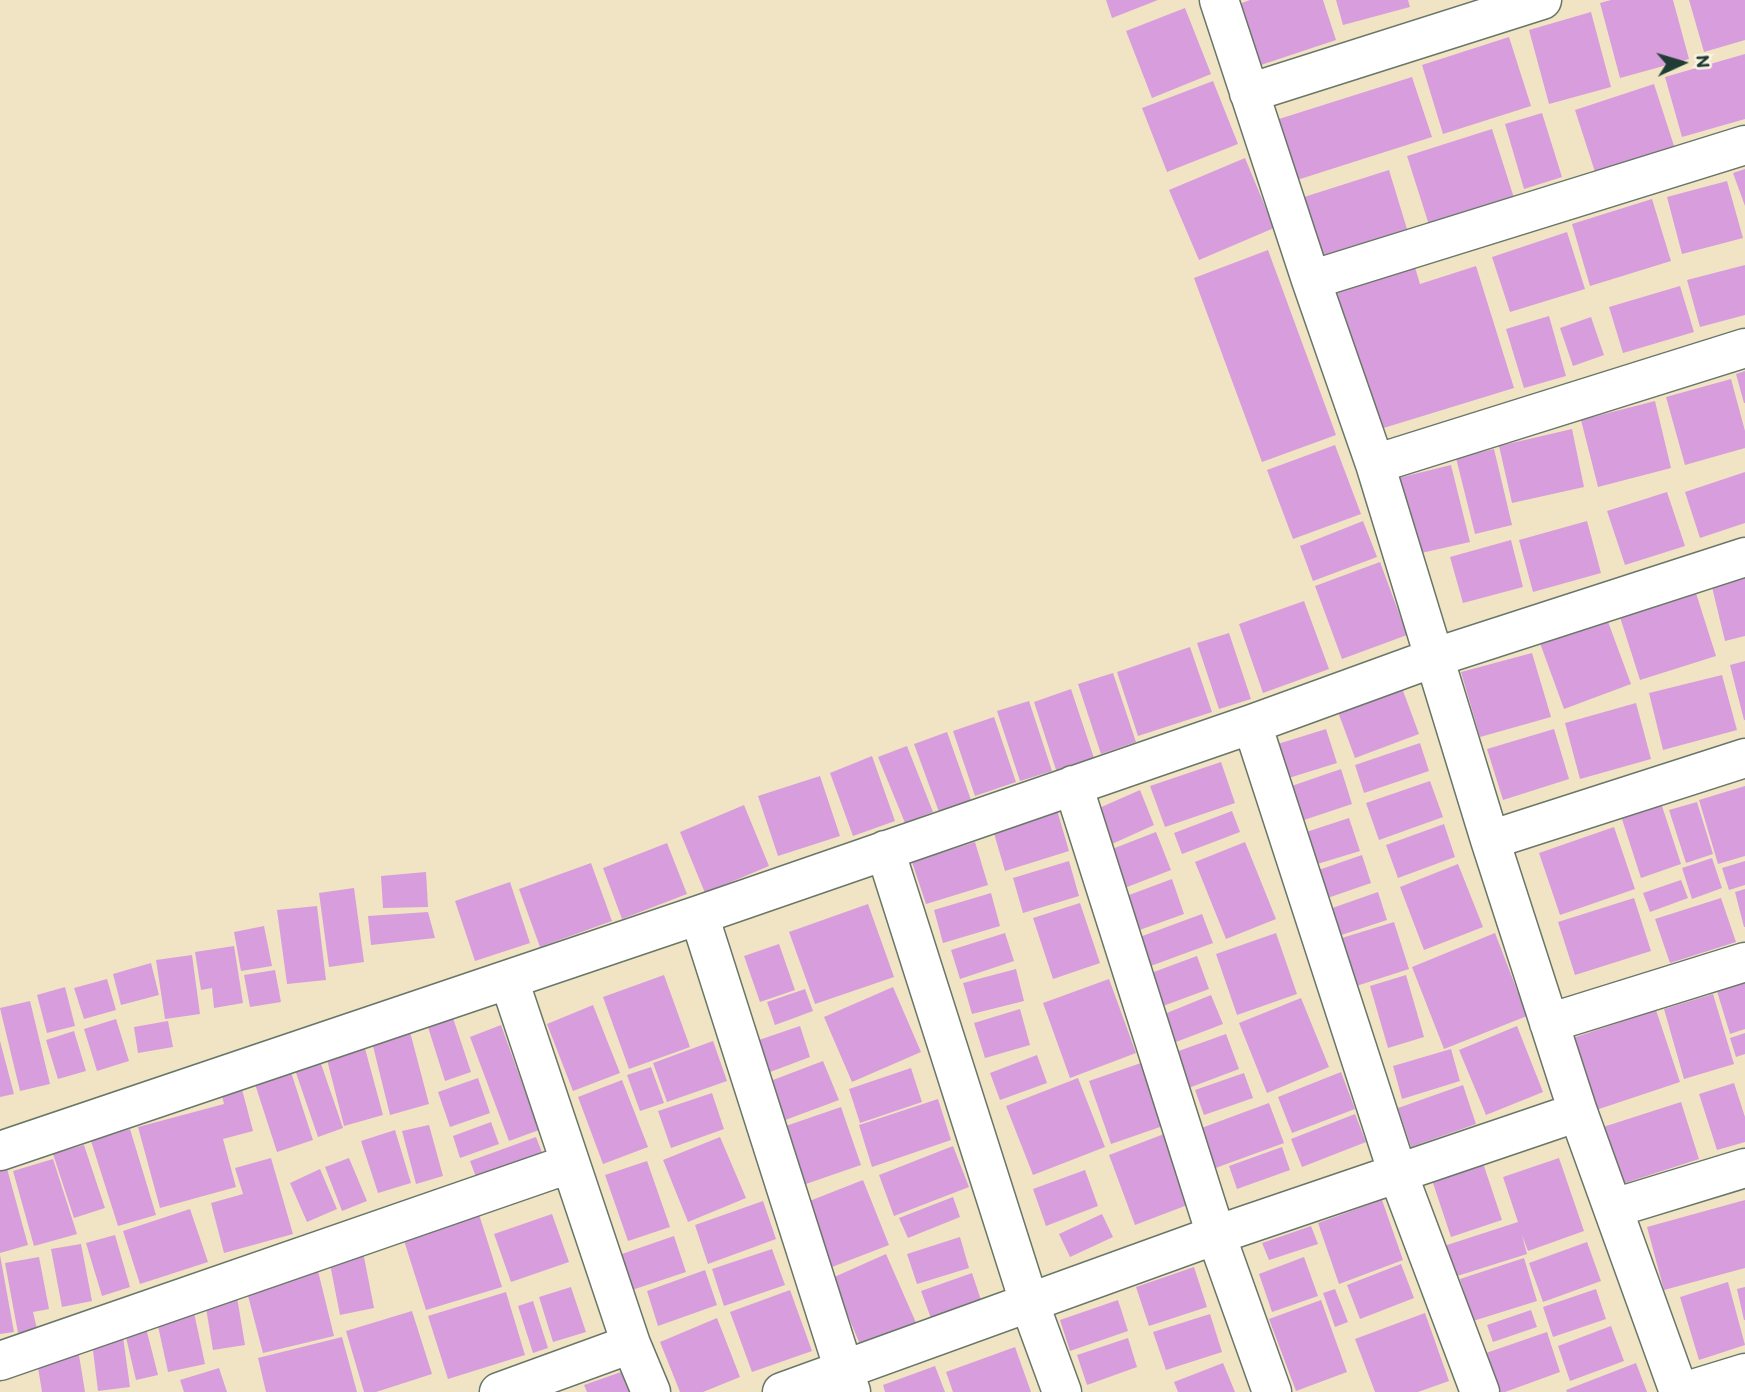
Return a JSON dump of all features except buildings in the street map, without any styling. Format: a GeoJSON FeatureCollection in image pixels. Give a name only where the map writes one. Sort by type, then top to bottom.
{"type":"FeatureCollection","features":[{"type":"Feature","properties":{"kind":"street"},"geometry":{"type":"LineString","coordinates":[[1219,0],[1375,464],[1490,840],[1578,1112],[1681,1392],[1745,1373]]}},
{"type":"Feature","properties":{"kind":"street"},"geometry":{"type":"LineString","coordinates":[[1249,93],[1542,0]]}},
{"type":"Feature","properties":{"kind":"street"},"geometry":{"type":"LineString","coordinates":[[1311,280],[1745,145]]}},
{"type":"Feature","properties":{"kind":"street"},"geometry":{"type":"LineString","coordinates":[[1375,464],[1745,348]]}},
{"type":"Feature","properties":{"kind":"street"},"geometry":{"type":"LineString","coordinates":[[0,1151],[699,915],[1252,724],[1436,657],[1745,557]]}},
{"type":"Feature","properties":{"kind":"street"},"geometry":{"type":"LineString","coordinates":[[1252,724],[1398,1174],[1480,1392]]}},
{"type":"Feature","properties":{"kind":"street"},"geometry":{"type":"LineString","coordinates":[[1490,840],[1745,758]]}},
{"type":"Feature","properties":{"kind":"street"},"geometry":{"type":"LineString","coordinates":[[1073,785],[1216,1235],[1272,1392]]}},
{"type":"Feature","properties":{"kind":"street"},"geometry":{"type":"LineString","coordinates":[[885,850],[1029,1302],[1062,1392]]}},
{"type":"Feature","properties":{"kind":"street"},"geometry":{"type":"LineString","coordinates":[[699,915],[847,1381]]}},
{"type":"Feature","properties":{"kind":"street"},"geometry":{"type":"LineString","coordinates":[[1549,1023],[1745,962]]}},
{"type":"Feature","properties":{"kind":"street"},"geometry":{"type":"LineString","coordinates":[[509,980],[631,1344],[651,1392]]}},
{"type":"Feature","properties":{"kind":"street"},"geometry":{"type":"LineString","coordinates":[[782,1392],[847,1381],[1029,1302],[1216,1235],[1578,1112]]}},
{"type":"Feature","properties":{"kind":"street"},"geometry":{"type":"LineString","coordinates":[[0,1361],[569,1164]]}},
{"type":"Feature","properties":{"kind":"street"},"geometry":{"type":"LineString","coordinates":[[1614,1208],[1745,1168]]}},
{"type":"Feature","properties":{"kind":"street"},"geometry":{"type":"LineString","coordinates":[[499,1392],[631,1344]]}}]}
